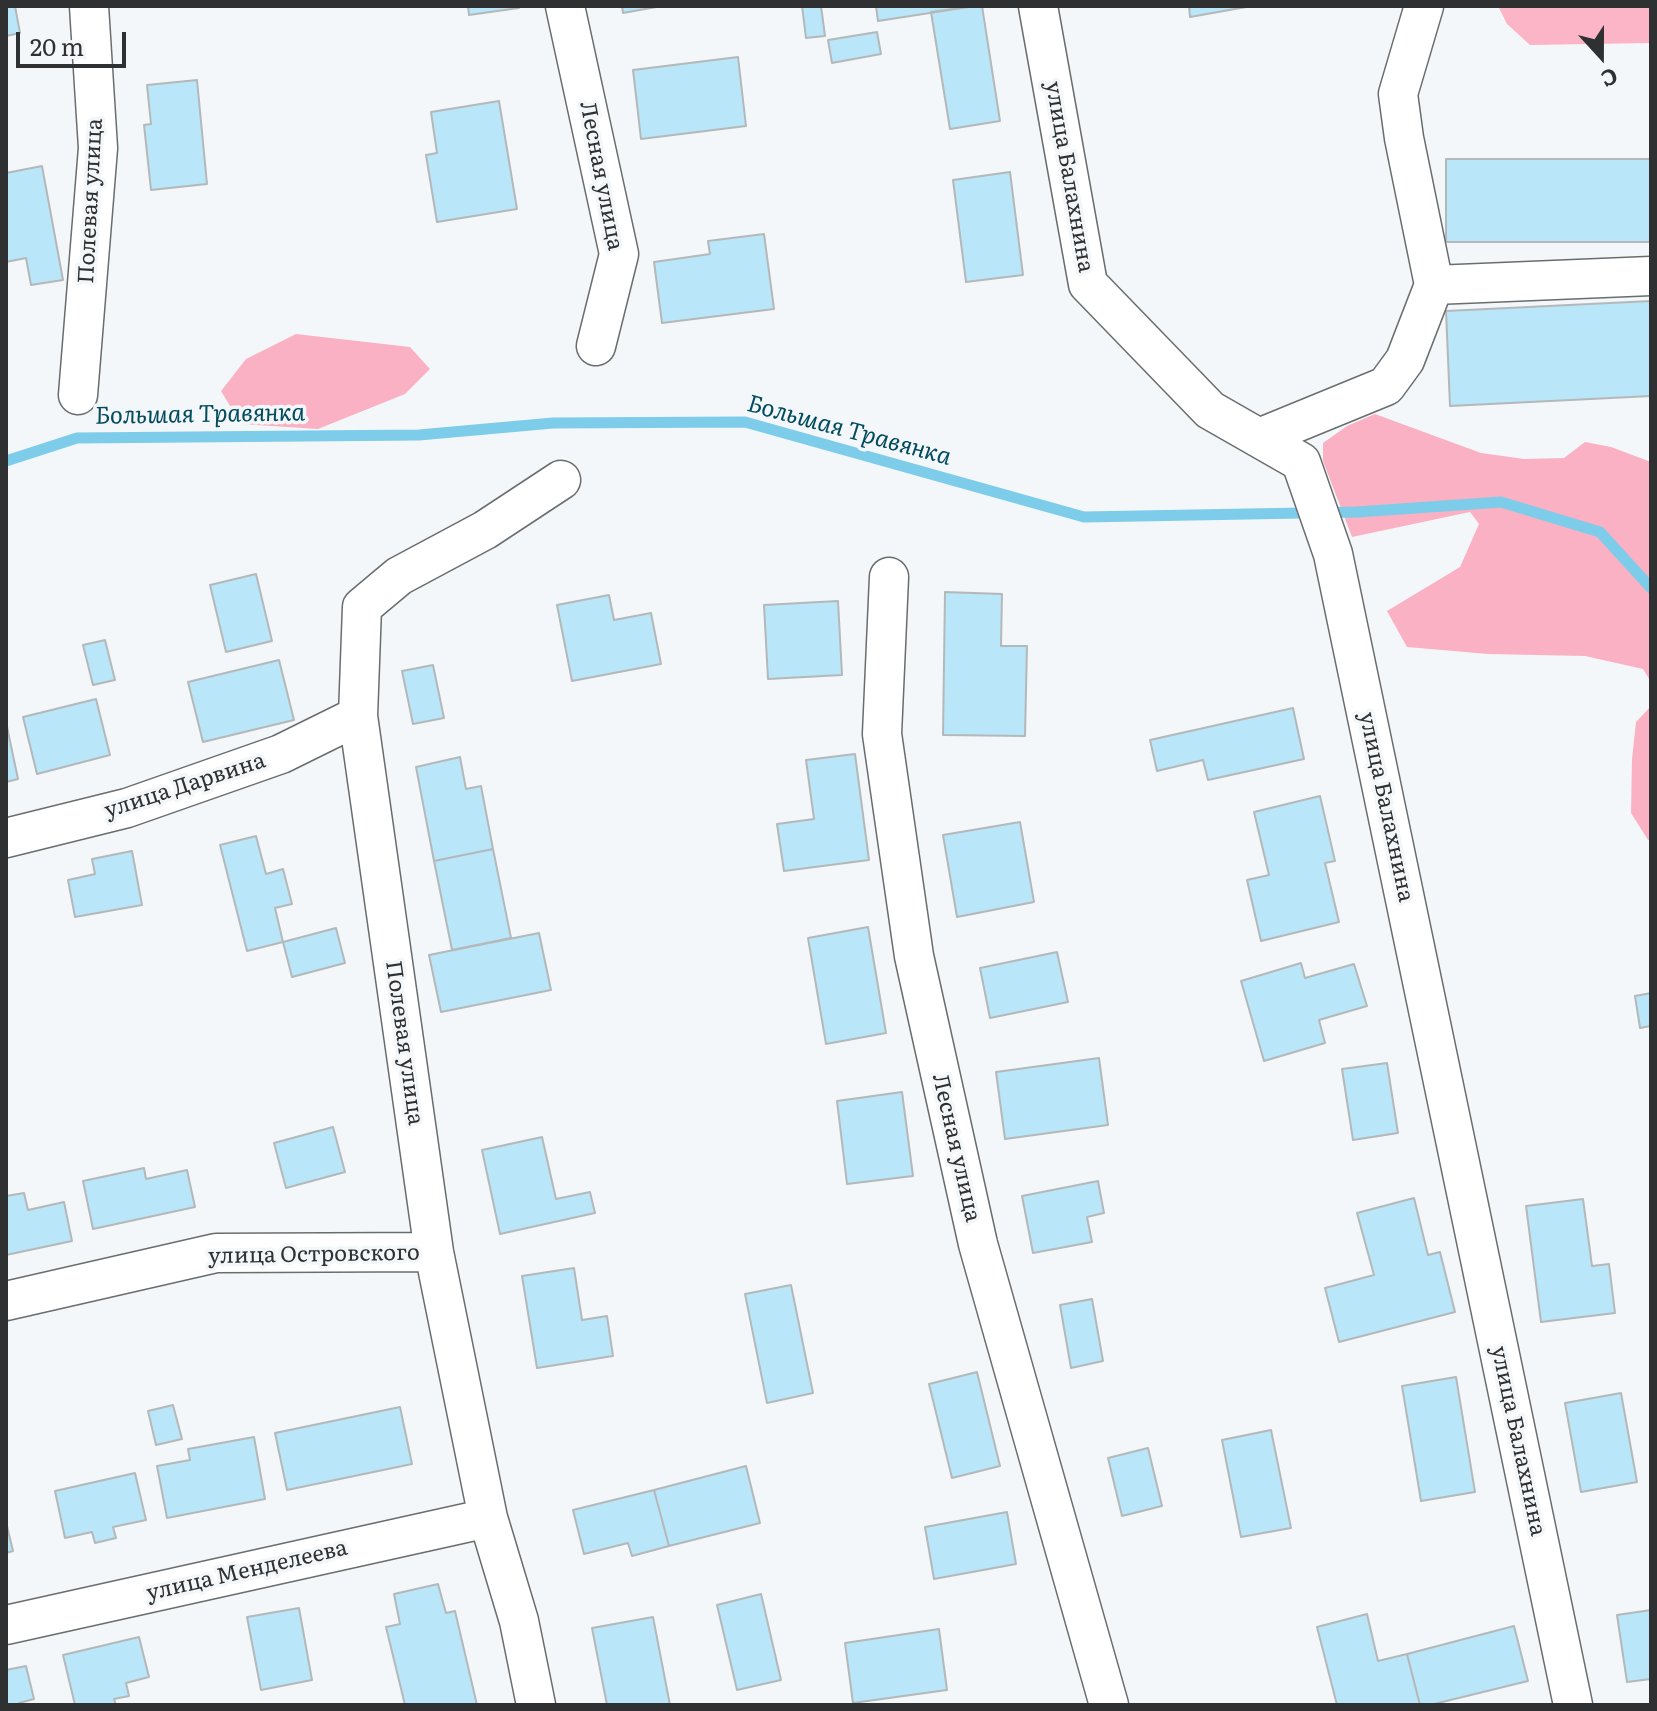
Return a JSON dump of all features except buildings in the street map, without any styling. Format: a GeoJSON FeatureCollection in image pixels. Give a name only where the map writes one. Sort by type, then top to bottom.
{"type":"FeatureCollection","features":[{"type":"Feature","properties":{"kind":"street","name":"Полевая улица"},"geometry":{"type":"LineString","coordinates":[[78,395],[98,148],[89,6]]}},
{"type":"Feature","properties":{"kind":"street","name":"Лесная улица"},"geometry":{"type":"LineString","coordinates":[[565,6],[619,254],[596,346]]}},
{"type":"Feature","properties":{"kind":"street","name":"улица Балахнина"},"geometry":{"type":"LineString","coordinates":[[1038,6],[1088,284],[1210,410],[1301,462],[1333,554],[1573,1705]]}},
{"type":"Feature","properties":{"kind":"street"},"geometry":{"type":"LineString","coordinates":[[1259,438],[1386,386],[1405,360],[1434,285],[1398,94],[1424,6]]}},
{"type":"Feature","properties":{"kind":"street"},"geometry":{"type":"LineString","coordinates":[[1434,285],[1651,276]]}},
{"type":"Feature","properties":{"kind":"street","name":"Полевая улица"},"geometry":{"type":"LineString","coordinates":[[536,1705],[519,1621],[488,1518],[434,1252],[358,716],[362,607],[399,576],[485,530],[561,480]]}},
{"type":"Feature","properties":{"kind":"street","name":"Лесная улица"},"geometry":{"type":"LineString","coordinates":[[889,577],[882,734],[914,956],[978,1244],[1109,1705]]}},
{"type":"Feature","properties":{"kind":"street","name":"улица Дарвина"},"geometry":{"type":"LineString","coordinates":[[6,838],[127,808],[281,754],[358,716]]}},
{"type":"Feature","properties":{"kind":"street","name":"улица Островского"},"geometry":{"type":"LineString","coordinates":[[6,1301],[216,1253],[434,1252]]}},
{"type":"Feature","properties":{"kind":"street","name":"улица Менделеева"},"geometry":{"type":"LineString","coordinates":[[6,1625],[488,1518]]}},
{"type":"Feature","properties":{"kind":"shaded area"},"geometry":{"type":"Polygon","coordinates":[[[1498,6],[1651,6],[1651,43],[1530,45],[1507,24],[1498,6]]]}},
{"type":"Feature","properties":{"kind":"shaded area"},"geometry":{"type":"Polygon","coordinates":[[[296,334],[410,347],[430,369],[405,394],[318,429],[241,424],[221,391],[246,359],[296,334]]]}},
{"type":"Feature","properties":{"kind":"shaded area"},"geometry":{"type":"Polygon","coordinates":[[[1375,414],[1481,453],[1524,459],[1564,458],[1585,442],[1611,447],[1651,462],[1651,682],[1643,669],[1585,656],[1488,654],[1407,647],[1387,611],[1460,567],[1479,524],[1470,512],[1352,537],[1323,461],[1323,443],[1347,426],[1375,414]]]}},
{"type":"Feature","properties":{"kind":"shaded area"},"geometry":{"type":"Polygon","coordinates":[[[1651,706],[1651,840],[1648,840],[1631,813],[1632,759],[1636,722],[1651,706]]]}},
{"type":"Feature","properties":{"kind":"waterway","name":"Большая Травянка"},"geometry":{"type":"LineString","coordinates":[[6,461],[77,438],[419,435],[553,423],[745,422],[1084,517],[1357,512],[1501,502],[1600,532],[1651,588]]}}]}
